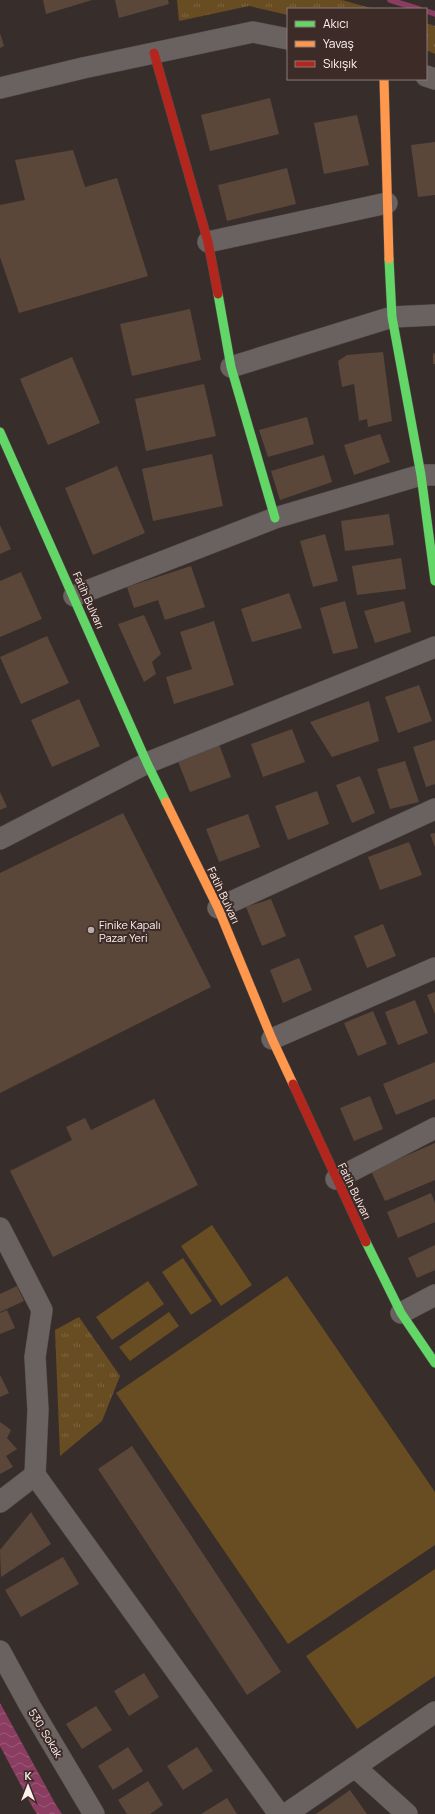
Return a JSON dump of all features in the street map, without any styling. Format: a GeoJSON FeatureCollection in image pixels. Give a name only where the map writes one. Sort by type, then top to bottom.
{"type":"FeatureCollection","features":[{"type":"Feature","properties":{"kind":"street"},"geometry":{"type":"LineString","coordinates":[[0,88],[83,68],[253,32],[287,39]]}},
{"type":"Feature","properties":{"kind":"street"},"geometry":{"type":"LineString","coordinates":[[154,53],[208,242],[231,367],[275,518]]}},
{"type":"Feature","properties":{"kind":"street"},"geometry":{"type":"LineString","coordinates":[[384,80],[392,317],[428,475],[435,581]]}},
{"type":"Feature","properties":{"kind":"street"},"geometry":{"type":"LineString","coordinates":[[208,242],[387,203]]}},
{"type":"Feature","properties":{"kind":"street"},"geometry":{"type":"LineString","coordinates":[[231,367],[392,317],[435,315]]}},
{"type":"Feature","properties":{"kind":"street","name":"Fatih Bulvarı"},"geometry":{"type":"LineString","coordinates":[[0,432],[147,763],[218,908],[272,1038],[336,1179],[401,1313],[435,1363]]}},
{"type":"Feature","properties":{"kind":"street"},"geometry":{"type":"LineString","coordinates":[[74,596],[275,518],[428,475]]}},
{"type":"Feature","properties":{"kind":"street"},"geometry":{"type":"LineString","coordinates":[[0,839],[147,763],[435,647]]}},
{"type":"Feature","properties":{"kind":"street"},"geometry":{"type":"LineString","coordinates":[[218,908],[435,809]]}},
{"type":"Feature","properties":{"kind":"street"},"geometry":{"type":"LineString","coordinates":[[272,1038],[435,968]]}},
{"type":"Feature","properties":{"kind":"street"},"geometry":{"type":"LineString","coordinates":[[336,1179],[435,1128]]}},
{"type":"Feature","properties":{"kind":"street"},"geometry":{"type":"LineString","coordinates":[[0,1228],[42,1310],[35,1357],[38,1410],[35,1475],[279,1814]]}},
{"type":"Feature","properties":{"kind":"street"},"geometry":{"type":"LineString","coordinates":[[401,1313],[435,1295]]}},
{"type":"Feature","properties":{"kind":"street"},"geometry":{"type":"LineString","coordinates":[[0,1502],[35,1475]]}},
{"type":"Feature","properties":{"kind":"street","name":"530. Sokak"},"geometry":{"type":"LineString","coordinates":[[0,1651],[30,1706],[94,1814]]}},
{"type":"Feature","properties":{"kind":"street"},"geometry":{"type":"LineString","coordinates":[[286,1814],[435,1712]]}},
{"type":"Feature","properties":{"kind":"street"},"geometry":{"type":"LineString","coordinates":[[355,1767],[407,1814]]}},
{"type":"Feature","properties":{"kind":"green space"},"geometry":{"type":"Polygon","coordinates":[[[177,0],[342,0],[370,8],[287,8],[287,15],[249,6],[179,21],[177,0]]]}},
{"type":"Feature","properties":{"kind":"green space"},"geometry":{"type":"Polygon","coordinates":[[[427,23],[435,26],[435,54],[427,50],[427,23]]]}},
{"type":"Feature","properties":{"kind":"green space"},"geometry":{"type":"Polygon","coordinates":[[[212,1225],[252,1285],[221,1306],[181,1246],[212,1225]]]}},
{"type":"Feature","properties":{"kind":"green space"},"geometry":{"type":"Polygon","coordinates":[[[183,1258],[212,1301],[191,1315],[162,1272],[183,1258]]]}},
{"type":"Feature","properties":{"kind":"green space"},"geometry":{"type":"Polygon","coordinates":[[[287,1276],[435,1492],[435,1545],[288,1644],[116,1393],[287,1276]]]}},
{"type":"Feature","properties":{"kind":"green space"},"geometry":{"type":"Polygon","coordinates":[[[148,1281],[164,1304],[112,1340],[96,1317],[148,1281]]]}},
{"type":"Feature","properties":{"kind":"green space"},"geometry":{"type":"Polygon","coordinates":[[[169,1312],[179,1326],[130,1361],[119,1347],[169,1312]]]}},
{"type":"Feature","properties":{"kind":"green space"},"geometry":{"type":"Polygon","coordinates":[[[79,1317],[120,1376],[102,1421],[60,1456],[55,1330],[79,1317]]]}},
{"type":"Feature","properties":{"kind":"green space"},"geometry":{"type":"Polygon","coordinates":[[[435,1569],[435,1676],[357,1729],[306,1656],[435,1569]]]}},
{"type":"Feature","properties":{"kind":"water"},"geometry":{"type":"Polygon","coordinates":[[[0,1703],[62,1814],[37,1814],[33,1808],[0,1746],[0,1703]]]}},
{"type":"Feature","properties":{"kind":"building"},"geometry":{"type":"Polygon","coordinates":[[[43,0],[92,0],[46,14],[43,0]]]}},
{"type":"Feature","properties":{"kind":"building"},"geometry":{"type":"Polygon","coordinates":[[[115,0],[168,0],[169,4],[119,18],[115,0]]]}},
{"type":"Feature","properties":{"kind":"building"},"geometry":{"type":"Polygon","coordinates":[[[0,33],[4,46],[0,48],[0,33]]]}},
{"type":"Feature","properties":{"kind":"building"},"geometry":{"type":"Polygon","coordinates":[[[270,98],[279,134],[210,151],[201,115],[270,98]]]}},
{"type":"Feature","properties":{"kind":"building"},"geometry":{"type":"Polygon","coordinates":[[[357,115],[369,165],[324,174],[314,123],[357,115]]]}},
{"type":"Feature","properties":{"kind":"building"},"geometry":{"type":"Polygon","coordinates":[[[435,142],[435,195],[418,197],[411,145],[435,142]]]}},
{"type":"Feature","properties":{"kind":"building"},"geometry":{"type":"Polygon","coordinates":[[[73,150],[85,187],[117,178],[148,276],[19,313],[0,257],[0,205],[25,200],[15,160],[73,150]]]}},
{"type":"Feature","properties":{"kind":"building"},"geometry":{"type":"Polygon","coordinates":[[[287,168],[296,204],[227,221],[218,185],[287,168]]]}},
{"type":"Feature","properties":{"kind":"building"},"geometry":{"type":"Polygon","coordinates":[[[190,309],[201,360],[132,376],[120,324],[190,309]]]}},
{"type":"Feature","properties":{"kind":"building"},"geometry":{"type":"Polygon","coordinates":[[[383,352],[392,421],[368,427],[367,419],[359,421],[354,384],[342,387],[338,361],[347,355],[383,352]]]}},
{"type":"Feature","properties":{"kind":"building"},"geometry":{"type":"Polygon","coordinates":[[[435,353],[435,364],[433,364],[433,354],[435,353]]]}},
{"type":"Feature","properties":{"kind":"building"},"geometry":{"type":"Polygon","coordinates":[[[72,357],[100,423],[48,445],[20,379],[72,357]]]}},
{"type":"Feature","properties":{"kind":"building"},"geometry":{"type":"Polygon","coordinates":[[[204,384],[216,436],[146,451],[135,399],[204,384]]]}},
{"type":"Feature","properties":{"kind":"building"},"geometry":{"type":"Polygon","coordinates":[[[307,417],[314,444],[268,457],[259,430],[307,417]]]}},
{"type":"Feature","properties":{"kind":"building"},"geometry":{"type":"Polygon","coordinates":[[[380,434],[390,462],[354,475],[344,445],[380,434]]]}},
{"type":"Feature","properties":{"kind":"building"},"geometry":{"type":"Polygon","coordinates":[[[212,454],[223,506],[153,521],[142,469],[212,454]]]}},
{"type":"Feature","properties":{"kind":"building"},"geometry":{"type":"Polygon","coordinates":[[[324,455],[332,482],[280,500],[271,471],[324,455]]]}},
{"type":"Feature","properties":{"kind":"building"},"geometry":{"type":"Polygon","coordinates":[[[117,466],[145,533],[93,555],[65,488],[117,466]]]}},
{"type":"Feature","properties":{"kind":"building"},"geometry":{"type":"Polygon","coordinates":[[[389,514],[394,545],[345,551],[341,521],[389,514]]]}},
{"type":"Feature","properties":{"kind":"building"},"geometry":{"type":"Polygon","coordinates":[[[0,525],[11,549],[0,554],[0,525]]]}},
{"type":"Feature","properties":{"kind":"building"},"geometry":{"type":"Polygon","coordinates":[[[325,534],[338,581],[313,587],[300,541],[325,534]]]}},
{"type":"Feature","properties":{"kind":"building"},"geometry":{"type":"Polygon","coordinates":[[[401,558],[406,589],[357,595],[352,566],[401,558]]]}},
{"type":"Feature","properties":{"kind":"building"},"geometry":{"type":"Polygon","coordinates":[[[191,566],[205,607],[165,620],[158,600],[134,608],[127,587],[191,566]]]}},
{"type":"Feature","properties":{"kind":"building"},"geometry":{"type":"Polygon","coordinates":[[[21,572],[42,619],[0,637],[0,581],[21,572]]]}},
{"type":"Feature","properties":{"kind":"building"},"geometry":{"type":"Polygon","coordinates":[[[289,593],[302,628],[252,642],[241,609],[289,593]]]}},
{"type":"Feature","properties":{"kind":"building"},"geometry":{"type":"Polygon","coordinates":[[[345,601],[358,648],[333,654],[320,608],[345,601]]]}},
{"type":"Feature","properties":{"kind":"building"},"geometry":{"type":"Polygon","coordinates":[[[404,601],[411,632],[375,643],[364,611],[404,601]]]}},
{"type":"Feature","properties":{"kind":"building"},"geometry":{"type":"Polygon","coordinates":[[[144,615],[161,654],[152,662],[156,674],[144,682],[118,624],[144,615]]]}},
{"type":"Feature","properties":{"kind":"building"},"geometry":{"type":"Polygon","coordinates":[[[214,621],[234,685],[174,704],[166,677],[192,669],[180,632],[214,621]]]}},
{"type":"Feature","properties":{"kind":"building"},"geometry":{"type":"Polygon","coordinates":[[[47,636],[69,683],[21,704],[0,657],[47,636]]]}},
{"type":"Feature","properties":{"kind":"building"},"geometry":{"type":"Polygon","coordinates":[[[419,685],[432,721],[398,733],[385,697],[419,685]]]}},
{"type":"Feature","properties":{"kind":"building"},"geometry":{"type":"Polygon","coordinates":[[[79,699],[100,746],[52,767],[31,720],[79,699]]]}},
{"type":"Feature","properties":{"kind":"building"},"geometry":{"type":"Polygon","coordinates":[[[369,701],[379,741],[332,757],[310,722],[369,701]]]}},
{"type":"Feature","properties":{"kind":"building"},"geometry":{"type":"Polygon","coordinates":[[[292,729],[305,762],[263,777],[251,744],[292,729]]]}},
{"type":"Feature","properties":{"kind":"building"},"geometry":{"type":"Polygon","coordinates":[[[435,740],[435,784],[426,787],[413,747],[435,740]]]}},
{"type":"Feature","properties":{"kind":"building"},"geometry":{"type":"Polygon","coordinates":[[[219,744],[231,777],[190,792],[177,759],[219,744]]]}},
{"type":"Feature","properties":{"kind":"building"},"geometry":{"type":"Polygon","coordinates":[[[405,761],[419,802],[390,809],[377,769],[405,761]]]}},
{"type":"Feature","properties":{"kind":"building"},"geometry":{"type":"Polygon","coordinates":[[[360,776],[375,813],[352,823],[336,785],[360,776]]]}},
{"type":"Feature","properties":{"kind":"building"},"geometry":{"type":"Polygon","coordinates":[[[317,791],[329,824],[288,840],[275,806],[317,791]]]}},
{"type":"Feature","properties":{"kind":"building"},"geometry":{"type":"Polygon","coordinates":[[[0,792],[7,807],[0,810],[0,792]]]}},
{"type":"Feature","properties":{"kind":"building","name":"Finike Kapalı Pazar Yeri"},"geometry":{"type":"Polygon","coordinates":[[[123,813],[211,987],[0,1093],[0,873],[123,813]]]}},
{"type":"Feature","properties":{"kind":"building"},"geometry":{"type":"Polygon","coordinates":[[[248,814],[260,847],[219,862],[206,829],[248,814]]]}},
{"type":"Feature","properties":{"kind":"building"},"geometry":{"type":"Polygon","coordinates":[[[435,833],[435,847],[430,834],[435,833]]]}},
{"type":"Feature","properties":{"kind":"building"},"geometry":{"type":"Polygon","coordinates":[[[409,842],[422,875],[380,890],[368,857],[409,842]]]}},
{"type":"Feature","properties":{"kind":"building"},"geometry":{"type":"Polygon","coordinates":[[[271,899],[286,936],[262,946],[246,907],[271,899]]]}},
{"type":"Feature","properties":{"kind":"building"},"geometry":{"type":"Polygon","coordinates":[[[383,924],[396,956],[367,968],[354,936],[383,924]]]}},
{"type":"Feature","properties":{"kind":"building"},"geometry":{"type":"Polygon","coordinates":[[[299,958],[312,990],[283,1003],[270,970],[299,958]]]}},
{"type":"Feature","properties":{"kind":"building"},"geometry":{"type":"Polygon","coordinates":[[[435,992],[435,1014],[427,995],[435,992]]]}},
{"type":"Feature","properties":{"kind":"building"},"geometry":{"type":"Polygon","coordinates":[[[415,1000],[428,1033],[398,1045],[385,1012],[415,1000]]]}},
{"type":"Feature","properties":{"kind":"building"},"geometry":{"type":"Polygon","coordinates":[[[373,1011],[387,1044],[358,1056],[344,1023],[373,1011]]]}},
{"type":"Feature","properties":{"kind":"building"},"geometry":{"type":"Polygon","coordinates":[[[435,1062],[435,1099],[396,1115],[383,1084],[435,1062]]]}},
{"type":"Feature","properties":{"kind":"building"},"geometry":{"type":"Polygon","coordinates":[[[370,1096],[383,1129],[354,1141],[340,1108],[370,1096]]]}},
{"type":"Feature","properties":{"kind":"building"},"geometry":{"type":"Polygon","coordinates":[[[154,1099],[198,1185],[53,1257],[10,1171],[72,1140],[66,1127],[85,1118],[91,1130],[154,1099]]]}},
{"type":"Feature","properties":{"kind":"building"},"geometry":{"type":"Polygon","coordinates":[[[435,1143],[435,1180],[385,1201],[371,1171],[435,1143]]]}},
{"type":"Feature","properties":{"kind":"building"},"geometry":{"type":"Polygon","coordinates":[[[431,1193],[435,1203],[435,1222],[398,1238],[387,1212],[431,1193]]]}},
{"type":"Feature","properties":{"kind":"building"},"geometry":{"type":"Polygon","coordinates":[[[435,1245],[435,1270],[417,1278],[408,1258],[435,1245]]]}},
{"type":"Feature","properties":{"kind":"building"},"geometry":{"type":"Polygon","coordinates":[[[17,1286],[24,1301],[0,1312],[0,1294],[17,1286]]]}},
{"type":"Feature","properties":{"kind":"building"},"geometry":{"type":"Polygon","coordinates":[[[7,1310],[15,1328],[0,1334],[0,1313],[7,1310]]]}},
{"type":"Feature","properties":{"kind":"building"},"geometry":{"type":"Polygon","coordinates":[[[0,1375],[9,1393],[0,1397],[0,1375]]]}},
{"type":"Feature","properties":{"kind":"building"},"geometry":{"type":"Polygon","coordinates":[[[0,1422],[11,1430],[7,1438],[17,1449],[6,1456],[13,1467],[0,1474],[0,1422]]]}},
{"type":"Feature","properties":{"kind":"building"},"geometry":{"type":"Polygon","coordinates":[[[132,1446],[281,1672],[247,1695],[98,1469],[132,1446]]]}},
{"type":"Feature","properties":{"kind":"building"},"geometry":{"type":"Polygon","coordinates":[[[31,1512],[51,1544],[1,1577],[0,1550],[31,1512]]]}},
{"type":"Feature","properties":{"kind":"building"},"geometry":{"type":"Polygon","coordinates":[[[63,1557],[79,1584],[21,1617],[5,1590],[63,1557]]]}},
{"type":"Feature","properties":{"kind":"building"},"geometry":{"type":"Polygon","coordinates":[[[144,1673],[159,1697],[129,1716],[114,1691],[144,1673]]]}},
{"type":"Feature","properties":{"kind":"building"},"geometry":{"type":"Polygon","coordinates":[[[96,1706],[112,1730],[82,1749],[66,1724],[96,1706]]]}},
{"type":"Feature","properties":{"kind":"building"},"geometry":{"type":"Polygon","coordinates":[[[128,1747],[143,1771],[113,1790],[98,1766],[128,1747]]]}},
{"type":"Feature","properties":{"kind":"building"},"geometry":{"type":"Polygon","coordinates":[[[197,1747],[213,1771],[183,1790],[167,1766],[197,1747]]]}},
{"type":"Feature","properties":{"kind":"building"},"geometry":{"type":"Polygon","coordinates":[[[148,1781],[163,1805],[150,1814],[127,1814],[118,1800],[148,1781]]]}},
{"type":"Feature","properties":{"kind":"building"},"geometry":{"type":"Polygon","coordinates":[[[350,1790],[367,1814],[316,1814],[350,1790]]]}},
{"type":"Feature","properties":{"kind":"building"},"geometry":{"type":"Polygon","coordinates":[[[227,1798],[237,1814],[201,1814],[227,1798]]]}},
{"type":"Feature","properties":{"kind":"waterway"},"geometry":{"type":"LineString","coordinates":[[390,0],[416,8]]}},
{"type":"Feature","properties":{"kind":"waterway"},"geometry":{"type":"LineString","coordinates":[[427,11],[435,14]]}},
{"type":"Feature","properties":{"kind":"traffic: fast"},"geometry":{"type":"LineString","coordinates":[[389,259],[392,317],[421,475],[435,581]]}},
{"type":"Feature","properties":{"kind":"traffic: fast"},"geometry":{"type":"LineString","coordinates":[[218,294],[231,367],[275,518]]}},
{"type":"Feature","properties":{"kind":"traffic: fast"},"geometry":{"type":"LineString","coordinates":[[0,432],[147,763],[166,802]]}},
{"type":"Feature","properties":{"kind":"traffic: fast"},"geometry":{"type":"LineString","coordinates":[[366,1242],[401,1313],[435,1363]]}},
{"type":"Feature","properties":{"kind":"traffic: slow"},"geometry":{"type":"LineString","coordinates":[[384,80],[389,259]]}},
{"type":"Feature","properties":{"kind":"traffic: slow"},"geometry":{"type":"LineString","coordinates":[[166,802],[218,908],[272,1039],[293,1084]]}},
{"type":"Feature","properties":{"kind":"traffic: jam"},"geometry":{"type":"LineString","coordinates":[[154,53],[208,242],[218,294]]}},
{"type":"Feature","properties":{"kind":"traffic: jam"},"geometry":{"type":"LineString","coordinates":[[293,1084],[366,1242]]}},
{"type":"Feature","properties":{"kind":"place","name":"Finike Kapalı Pazar Yeri"},"geometry":{"type":"Point","coordinates":[91,930]}}]}
